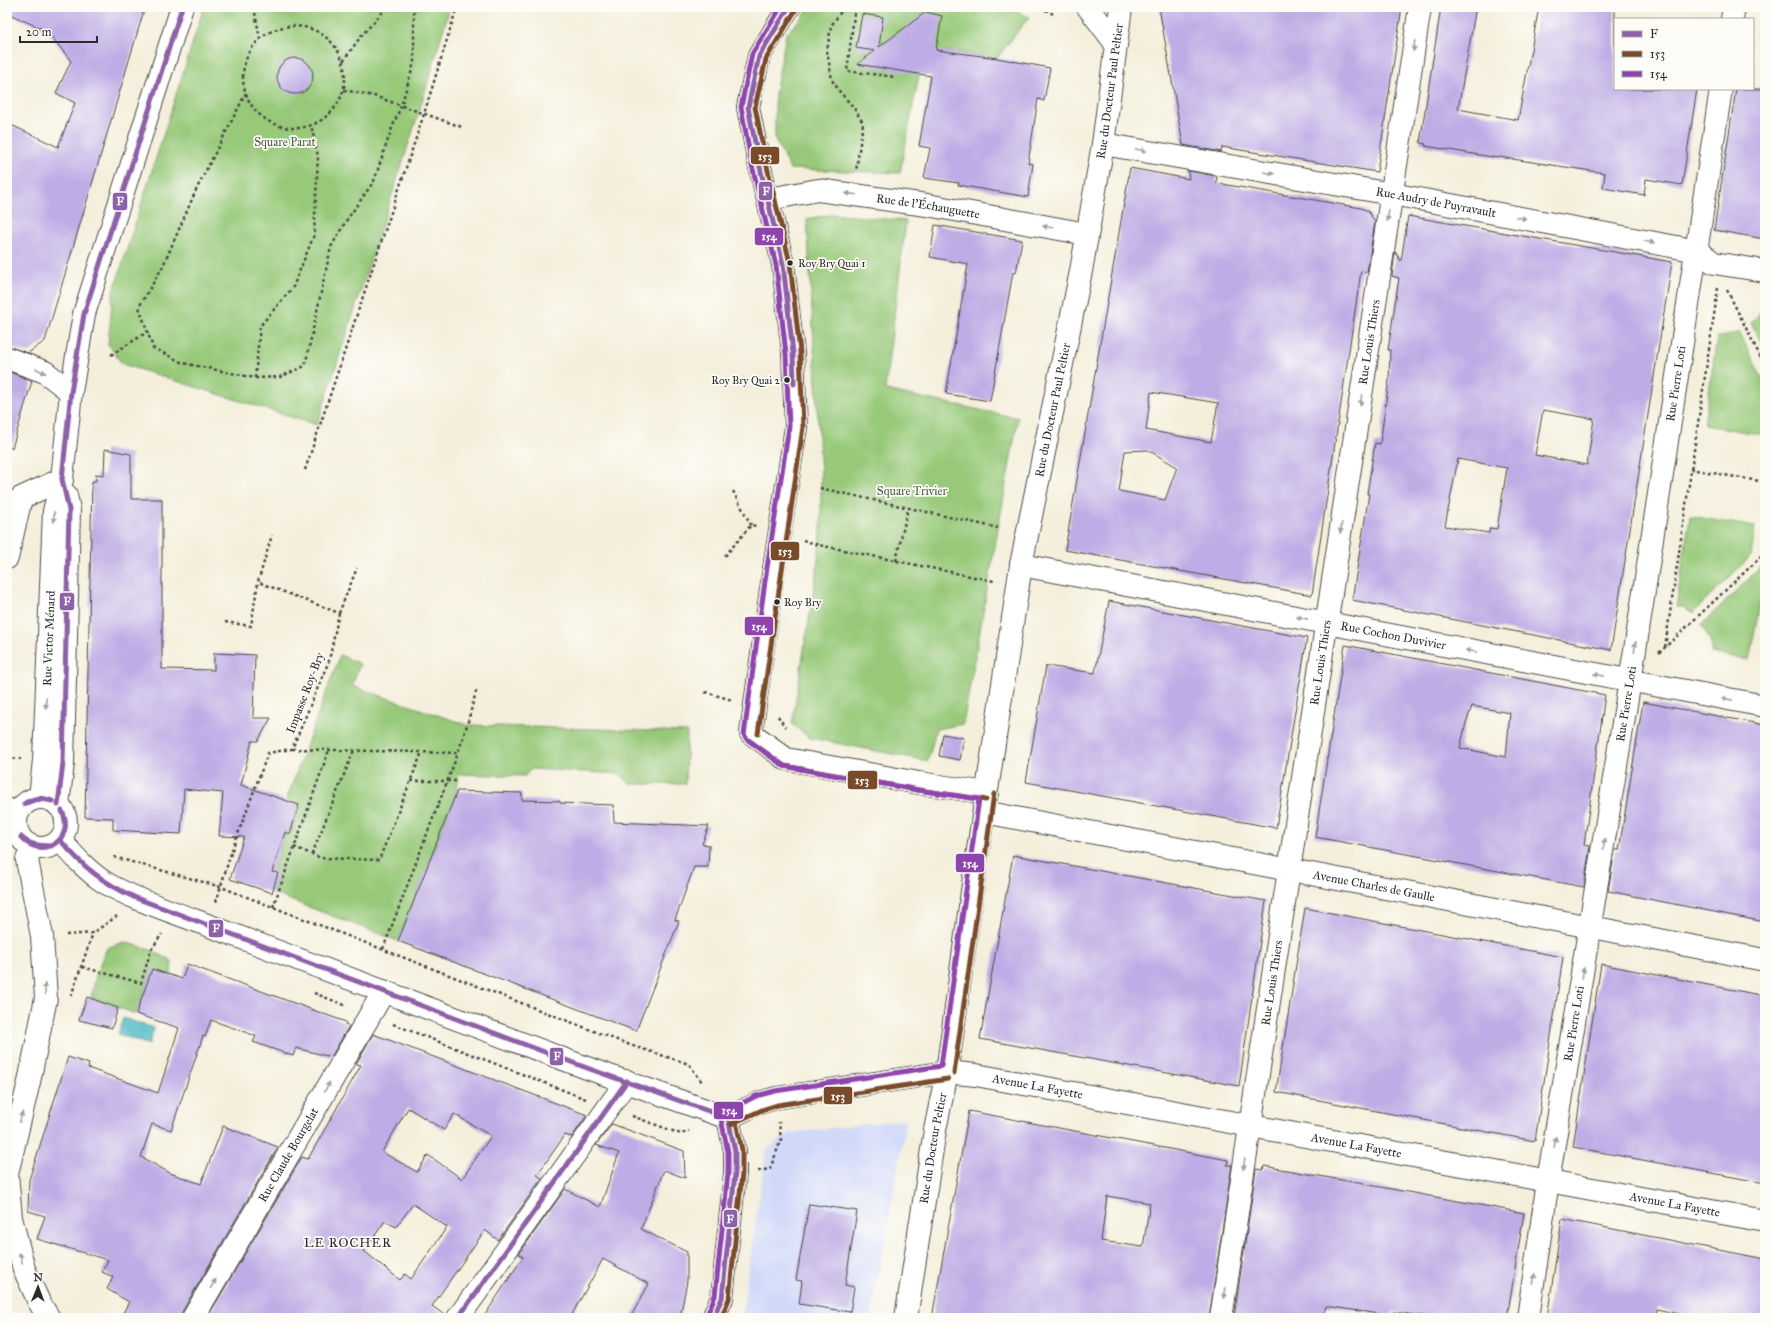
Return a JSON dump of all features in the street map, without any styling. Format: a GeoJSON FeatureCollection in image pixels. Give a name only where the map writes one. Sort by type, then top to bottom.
{"type":"FeatureCollection","features":[{"type":"Feature","properties":{"kind":"street","name":"Rue Victor Ménard"},"geometry":{"type":"LineString","coordinates":[[49,801],[63,762],[69,510],[62,479],[71,392],[84,314],[182,7]]}},
{"type":"Feature","properties":{"kind":"street"},"geometry":{"type":"LineString","coordinates":[[755,708],[796,427],[793,354],[784,272],[748,107],[759,56],[789,7]]}},
{"type":"Feature","properties":{"kind":"street"},"geometry":{"type":"LineString","coordinates":[[1088,7],[1116,44]]}},
{"type":"Feature","properties":{"kind":"street","name":"Rue du Docteur Paul Peltier"},"geometry":{"type":"LineString","coordinates":[[985,802],[1021,565],[1081,271],[1103,144],[1121,7]]}},
{"type":"Feature","properties":{"kind":"street","name":"Rue Louis Thiers"},"geometry":{"type":"LineString","coordinates":[[1221,1318],[1420,7]]}},
{"type":"Feature","properties":{"kind":"street"},"geometry":{"type":"LineString","coordinates":[[1732,18],[1734,7]]}},
{"type":"Feature","properties":{"kind":"street","name":"Rue Pierre Loti"},"geometry":{"type":"LineString","coordinates":[[1528,1318],[1548,1181],[1635,650],[1656,509],[1664,465],[1710,263],[1722,90]]}},
{"type":"Feature","properties":{"kind":"street","name":"Rue Audry de Puyravault"},"geometry":{"type":"LineString","coordinates":[[1103,144],[1392,194],[1710,263],[1765,271]]}},
{"type":"Feature","properties":{"kind":"street","name":"Rue de l'Échauguette"},"geometry":{"type":"LineString","coordinates":[[769,199],[818,190],[927,205],[1087,234]]}},
{"type":"Feature","properties":{"kind":"street"},"geometry":{"type":"LineString","coordinates":[[7,358],[45,372],[71,392]]}},
{"type":"Feature","properties":{"kind":"street"},"geometry":{"type":"LineString","coordinates":[[7,558],[21,498],[62,479]]}},
{"type":"Feature","properties":{"kind":"street","name":"Rue Cochon Duvivier"},"geometry":{"type":"LineString","coordinates":[[1021,565],[1765,706]]}},
{"type":"Feature","properties":{"kind":"street","name":"Avenue Charles de Gaulle"},"geometry":{"type":"LineString","coordinates":[[755,708],[751,733],[786,759],[919,783],[985,802],[1290,870],[1765,960]]}},
{"type":"Feature","properties":{"kind":"street"},"geometry":{"type":"LineString","coordinates":[[30,800],[49,801],[64,812],[66,822],[64,832],[60,840],[51,846],[41,848],[32,846],[23,841],[18,833],[12,811],[30,800]]}},
{"type":"Feature","properties":{"kind":"street","name":"Rue du Docteur Peltier"},"geometry":{"type":"LineString","coordinates":[[906,1318],[935,1130],[947,1072],[985,802]]}},
{"type":"Feature","properties":{"kind":"street"},"geometry":{"type":"LineString","coordinates":[[60,840],[76,859],[104,882],[172,912],[587,1068],[728,1118],[735,1151],[736,1173],[722,1298],[713,1318]]}},
{"type":"Feature","properties":{"kind":"street"},"geometry":{"type":"LineString","coordinates":[[32,846],[27,860],[42,936],[46,998],[29,1082],[7,1174],[8,1206],[24,1270],[49,1318]]}},
{"type":"Feature","properties":{"kind":"street","name":"Rue Claude Bourgelat"},"geometry":{"type":"LineString","coordinates":[[193,1318],[384,991]]}},
{"type":"Feature","properties":{"kind":"street","name":"Avenue La Fayette"},"geometry":{"type":"LineString","coordinates":[[728,1118],[759,1103],[776,1098],[947,1072],[976,1075],[1765,1221]]}},
{"type":"Feature","properties":{"kind":"street"},"geometry":{"type":"LineString","coordinates":[[458,1318],[627,1081]]}},
{"type":"Feature","properties":{"kind":"path"},"geometry":{"type":"LineString","coordinates":[[254,7],[260,39]]}},
{"type":"Feature","properties":{"kind":"path"},"geometry":{"type":"LineString","coordinates":[[343,61],[362,35],[382,13],[385,7]]}},
{"type":"Feature","properties":{"kind":"path"},"geometry":{"type":"LineString","coordinates":[[246,93],[197,188],[163,266],[139,308],[153,348],[183,363],[255,378],[280,377],[305,366],[331,247],[346,221],[374,181],[401,106],[414,63],[414,7]]}},
{"type":"Feature","properties":{"kind":"path"},"geometry":{"type":"LineString","coordinates":[[305,470],[424,114],[457,7]]}},
{"type":"Feature","properties":{"kind":"path"},"geometry":{"type":"LineString","coordinates":[[844,7],[831,26],[827,50],[832,80],[854,108],[862,123],[854,194]]}},
{"type":"Feature","properties":{"kind":"path"},"geometry":{"type":"LineString","coordinates":[[855,7],[847,70],[896,77]]}},
{"type":"Feature","properties":{"kind":"path"},"geometry":{"type":"LineString","coordinates":[[1040,7],[1053,14]]}},
{"type":"Feature","properties":{"kind":"path"},"geometry":{"type":"LineString","coordinates":[[300,26],[314,30],[327,38],[337,48],[343,61],[345,75],[344,90],[338,104],[329,115],[303,128],[288,128],[274,124],[262,117],[252,106],[246,93],[243,79],[245,64],[250,51],[260,39],[272,31],[286,27],[300,26]]}},
{"type":"Feature","properties":{"kind":"path"},"geometry":{"type":"LineString","coordinates":[[344,90],[374,96],[462,127]]}},
{"type":"Feature","properties":{"kind":"path"},"geometry":{"type":"LineString","coordinates":[[255,378],[260,326],[293,287],[314,235],[318,156],[311,125]]}},
{"type":"Feature","properties":{"kind":"path"},"geometry":{"type":"LineString","coordinates":[[1710,263],[1765,366]]}},
{"type":"Feature","properties":{"kind":"path"},"geometry":{"type":"LineString","coordinates":[[1665,648],[1691,470],[1710,263]]}},
{"type":"Feature","properties":{"kind":"path"},"geometry":{"type":"LineString","coordinates":[[110,355],[147,332]]}},
{"type":"Feature","properties":{"kind":"path"},"geometry":{"type":"LineString","coordinates":[[1664,465],[1765,482]]}},
{"type":"Feature","properties":{"kind":"path"},"geometry":{"type":"LineString","coordinates":[[820,488],[998,528]]}},
{"type":"Feature","properties":{"kind":"path"},"geometry":{"type":"LineString","coordinates":[[732,491],[751,525],[780,533]]}},
{"type":"Feature","properties":{"kind":"path"},"geometry":{"type":"LineString","coordinates":[[896,561],[908,508]]}},
{"type":"Feature","properties":{"kind":"path"},"geometry":{"type":"LineString","coordinates":[[725,556],[751,525]]}},
{"type":"Feature","properties":{"kind":"path"},"geometry":{"type":"LineString","coordinates":[[225,622],[251,626],[258,582],[272,535]]}},
{"type":"Feature","properties":{"kind":"path"},"geometry":{"type":"LineString","coordinates":[[819,545],[989,581]]}},
{"type":"Feature","properties":{"kind":"path"},"geometry":{"type":"LineString","coordinates":[[1635,650],[1656,656],[1765,553]]}},
{"type":"Feature","properties":{"kind":"path","name":"Impasse Roy-Bry"},"geometry":{"type":"LineString","coordinates":[[221,886],[232,850],[268,753],[292,749],[329,661],[339,613],[357,568]]}},
{"type":"Feature","properties":{"kind":"path"},"geometry":{"type":"LineString","coordinates":[[258,582],[339,613]]}},
{"type":"Feature","properties":{"kind":"path"},"geometry":{"type":"LineString","coordinates":[[382,949],[458,753],[468,725],[477,688]]}},
{"type":"Feature","properties":{"kind":"path"},"geometry":{"type":"LineString","coordinates":[[706,692],[777,714],[788,731]]}},
{"type":"Feature","properties":{"kind":"path"},"geometry":{"type":"LineString","coordinates":[[292,749],[458,753]]}},
{"type":"Feature","properties":{"kind":"path"},"geometry":{"type":"LineString","coordinates":[[273,907],[328,750]]}},
{"type":"Feature","properties":{"kind":"path"},"geometry":{"type":"LineString","coordinates":[[312,854],[354,750]]}},
{"type":"Feature","properties":{"kind":"path"},"geometry":{"type":"LineString","coordinates":[[294,847],[321,858],[379,860],[422,752]]}},
{"type":"Feature","properties":{"kind":"path"},"geometry":{"type":"LineString","coordinates":[[410,780],[458,781]]}},
{"type":"Feature","properties":{"kind":"path"},"geometry":{"type":"LineString","coordinates":[[82,967],[141,983],[151,950],[162,934],[172,912]]}},
{"type":"Feature","properties":{"kind":"path"},"geometry":{"type":"LineString","coordinates":[[46,998],[72,996],[93,933],[120,914]]}},
{"type":"Feature","properties":{"kind":"path"},"geometry":{"type":"LineString","coordinates":[[736,1173],[770,1169],[781,1140],[776,1098]]}},
{"type":"Feature","properties":{"kind":"shaded area"},"geometry":{"type":"Polygon","coordinates":[[[907,1119],[871,1318],[741,1318],[766,1150],[790,1133],[907,1119]]]}},
{"type":"Feature","properties":{"kind":"green space","name":"Square Parat"},"geometry":{"type":"Polygon","coordinates":[[[204,7],[450,7],[419,112],[317,425],[122,364],[108,344],[113,293],[204,7]]]}},
{"type":"Feature","properties":{"kind":"green space"},"geometry":{"type":"Polygon","coordinates":[[[811,7],[1008,7],[1029,17],[997,58],[946,51],[921,65],[900,173],[790,169],[775,139],[775,94],[786,34],[811,7]]]}},
{"type":"Feature","properties":{"kind":"green space","name":"Square Trivier"},"geometry":{"type":"Polygon","coordinates":[[[834,214],[906,221],[885,390],[1018,418],[963,724],[936,729],[928,761],[810,738],[792,724],[817,569],[821,533],[821,475],[807,219],[834,214]]]}},
{"type":"Feature","properties":{"kind":"green space"},"geometry":{"type":"Polygon","coordinates":[[[1764,303],[1765,351],[1751,323],[1759,314],[1764,303]]]}},
{"type":"Feature","properties":{"kind":"green space"},"geometry":{"type":"Polygon","coordinates":[[[1739,332],[1765,384],[1765,435],[1704,425],[1717,337],[1727,336],[1739,332]]]}},
{"type":"Feature","properties":{"kind":"green space"},"geometry":{"type":"Polygon","coordinates":[[[1690,516],[1755,527],[1751,556],[1693,613],[1684,607],[1676,607],[1690,516]]]}},
{"type":"Feature","properties":{"kind":"green space"},"geometry":{"type":"Polygon","coordinates":[[[1765,563],[1765,579],[1749,660],[1711,653],[1711,642],[1701,625],[1765,563]]]}},
{"type":"Feature","properties":{"kind":"green space"},"geometry":{"type":"Polygon","coordinates":[[[340,655],[360,664],[352,686],[467,725],[687,732],[685,784],[630,784],[620,774],[532,769],[525,776],[459,774],[457,791],[398,941],[272,893],[278,874],[272,872],[285,832],[291,834],[299,805],[286,801],[340,655]]]}},
{"type":"Feature","properties":{"kind":"green space"},"geometry":{"type":"Polygon","coordinates":[[[124,942],[151,950],[172,961],[171,975],[152,970],[136,1014],[91,998],[97,971],[107,948],[124,942]]]}},
{"type":"Feature","properties":{"kind":"water"},"geometry":{"type":"Polygon","coordinates":[[[123,1018],[154,1028],[149,1045],[118,1034],[123,1018]]]}},
{"type":"Feature","properties":{"kind":"building"},"geometry":{"type":"Polygon","coordinates":[[[7,7],[145,7],[45,341],[28,353],[7,346],[7,123],[58,147],[75,103],[56,93],[71,61],[47,31],[7,13],[7,7]]]}},
{"type":"Feature","properties":{"kind":"building"},"geometry":{"type":"Polygon","coordinates":[[[1159,7],[1402,7],[1377,172],[1222,147],[1221,152],[1183,145],[1159,7]]]}},
{"type":"Feature","properties":{"kind":"building"},"geometry":{"type":"Polygon","coordinates":[[[1441,7],[1476,7],[1458,109],[1518,120],[1539,7],[1615,7],[1614,90],[1697,90],[1682,185],[1646,179],[1644,195],[1603,188],[1605,173],[1498,158],[1425,146],[1426,144],[1420,143],[1441,7]]]}},
{"type":"Feature","properties":{"kind":"building"},"geometry":{"type":"Polygon","coordinates":[[[926,12],[942,16],[936,50],[997,58],[1050,68],[1044,101],[1038,99],[1028,163],[1033,164],[1028,197],[958,185],[959,183],[924,178],[930,148],[919,146],[931,76],[857,64],[875,51],[856,48],[862,14],[883,17],[879,47],[926,12]]]}},
{"type":"Feature","properties":{"kind":"building"},"geometry":{"type":"Polygon","coordinates":[[[295,58],[308,63],[313,76],[308,89],[295,94],[282,89],[277,76],[282,63],[295,58]]]}},
{"type":"Feature","properties":{"kind":"building"},"geometry":{"type":"Polygon","coordinates":[[[1765,89],[1765,239],[1714,230],[1736,90],[1765,89]]]}},
{"type":"Feature","properties":{"kind":"building"},"geometry":{"type":"Polygon","coordinates":[[[1130,168],[1189,179],[1188,171],[1217,176],[1216,183],[1361,208],[1368,211],[1375,222],[1367,272],[1361,271],[1312,595],[1065,550],[1130,168]],[[1151,392],[1146,430],[1211,442],[1218,403],[1151,392]],[[1148,450],[1125,451],[1119,491],[1165,500],[1177,467],[1148,450]]]}},
{"type":"Feature","properties":{"kind":"building"},"geometry":{"type":"Polygon","coordinates":[[[1408,216],[1672,262],[1611,650],[1352,600],[1369,494],[1367,494],[1375,443],[1380,444],[1389,380],[1390,350],[1388,350],[1399,278],[1392,276],[1395,252],[1401,261],[1408,216]],[[1543,410],[1535,455],[1587,465],[1594,419],[1543,410]],[[1458,459],[1445,526],[1489,533],[1490,528],[1497,529],[1507,468],[1458,459]]]}},
{"type":"Feature","properties":{"kind":"building"},"geometry":{"type":"Polygon","coordinates":[[[935,225],[1022,240],[1016,273],[1013,272],[990,401],[946,394],[968,264],[930,257],[935,225]]]}},
{"type":"Feature","properties":{"kind":"building"},"geometry":{"type":"Polygon","coordinates":[[[7,371],[32,381],[12,448],[7,447],[7,371]]]}},
{"type":"Feature","properties":{"kind":"building"},"geometry":{"type":"Polygon","coordinates":[[[105,449],[131,454],[131,499],[162,499],[162,669],[214,670],[214,653],[255,655],[253,718],[271,718],[258,741],[252,741],[241,785],[299,805],[290,834],[285,832],[272,872],[278,873],[272,893],[230,879],[244,837],[219,836],[223,793],[184,789],[181,834],[113,830],[113,818],[85,817],[92,481],[96,481],[96,474],[104,475],[105,449]]]}},
{"type":"Feature","properties":{"kind":"building"},"geometry":{"type":"Polygon","coordinates":[[[1109,601],[1307,638],[1276,828],[1026,782],[1046,666],[1095,673],[1109,601]]]}},
{"type":"Feature","properties":{"kind":"building"},"geometry":{"type":"Polygon","coordinates":[[[1345,645],[1605,695],[1584,845],[1590,846],[1584,887],[1315,837],[1345,645]],[[1472,706],[1460,748],[1506,757],[1510,713],[1472,706]]]}},
{"type":"Feature","properties":{"kind":"building"},"geometry":{"type":"Polygon","coordinates":[[[1643,702],[1765,725],[1765,922],[1608,891],[1615,850],[1619,850],[1643,702]]]}},
{"type":"Feature","properties":{"kind":"building"},"geometry":{"type":"Polygon","coordinates":[[[943,734],[964,738],[960,760],[939,756],[943,734]]]}},
{"type":"Feature","properties":{"kind":"building"},"geometry":{"type":"Polygon","coordinates":[[[457,791],[522,793],[522,800],[613,805],[614,822],[709,826],[702,844],[709,845],[708,867],[694,867],[675,920],[679,921],[636,1031],[398,941],[457,791]]]}},
{"type":"Feature","properties":{"kind":"building"},"geometry":{"type":"Polygon","coordinates":[[[1013,855],[1266,901],[1239,1086],[980,1039],[1013,855]]]}},
{"type":"Feature","properties":{"kind":"building"},"geometry":{"type":"Polygon","coordinates":[[[1305,908],[1563,957],[1535,1141],[1276,1092],[1305,908]]]}},
{"type":"Feature","properties":{"kind":"building"},"geometry":{"type":"Polygon","coordinates":[[[187,964],[346,1022],[345,1024],[349,1026],[331,1057],[296,1048],[293,1056],[253,1042],[256,1036],[211,1020],[205,1037],[203,1036],[171,1130],[152,1124],[141,1157],[170,1173],[201,1184],[223,1126],[278,1147],[182,1312],[181,1318],[120,1318],[129,1302],[107,1289],[113,1277],[102,1272],[108,1260],[37,1239],[45,1216],[28,1211],[29,1180],[68,1057],[89,1064],[88,1068],[158,1093],[179,1028],[136,1014],[152,969],[182,979],[187,964]]]}},
{"type":"Feature","properties":{"kind":"building"},"geometry":{"type":"Polygon","coordinates":[[[1601,964],[1765,996],[1765,1183],[1573,1147],[1601,964]]]}},
{"type":"Feature","properties":{"kind":"building"},"geometry":{"type":"Polygon","coordinates":[[[87,997],[118,1008],[112,1028],[79,1020],[87,997]]]}},
{"type":"Feature","properties":{"kind":"building"},"geometry":{"type":"Polygon","coordinates":[[[373,1034],[587,1115],[572,1137],[565,1135],[537,1175],[542,1178],[498,1240],[485,1230],[432,1306],[446,1316],[446,1318],[207,1318],[302,1157],[308,1159],[361,1065],[356,1064],[373,1034]],[[408,1108],[382,1152],[417,1172],[428,1155],[462,1179],[491,1136],[454,1114],[444,1130],[408,1108]],[[413,1204],[396,1227],[385,1221],[364,1251],[400,1280],[405,1274],[411,1279],[447,1227],[413,1204]]]}},
{"type":"Feature","properties":{"kind":"building"},"geometry":{"type":"Polygon","coordinates":[[[969,1111],[1228,1160],[1227,1165],[1232,1165],[1209,1318],[932,1318],[969,1111]],[[1107,1196],[1101,1241],[1143,1247],[1150,1203],[1107,1196]]]}},
{"type":"Feature","properties":{"kind":"building"},"geometry":{"type":"Polygon","coordinates":[[[612,1124],[684,1151],[685,1178],[664,1170],[641,1229],[687,1252],[687,1281],[680,1318],[630,1318],[649,1284],[603,1259],[570,1318],[483,1318],[523,1257],[519,1254],[565,1189],[600,1207],[619,1153],[596,1145],[612,1124]]]}},
{"type":"Feature","properties":{"kind":"building"},"geometry":{"type":"Polygon","coordinates":[[[1264,1166],[1524,1213],[1507,1318],[1440,1318],[1393,1312],[1392,1316],[1326,1306],[1323,1318],[1234,1318],[1256,1169],[1263,1170],[1264,1166]]]}},
{"type":"Feature","properties":{"kind":"building"},"geometry":{"type":"Polygon","coordinates":[[[809,1204],[857,1211],[845,1285],[854,1287],[850,1312],[799,1304],[802,1281],[796,1280],[809,1204]]]}},
{"type":"Feature","properties":{"kind":"building"},"geometry":{"type":"Polygon","coordinates":[[[1562,1219],[1765,1259],[1765,1318],[1695,1318],[1657,1309],[1655,1318],[1547,1318],[1562,1219]]]}},
{"type":"Feature","properties":{"kind":"transit line","name":"F"},"geometry":{"type":"LineString","coordinates":[[58,805],[63,763],[69,510],[62,479],[71,392],[84,314],[182,7]]}},
{"type":"Feature","properties":{"kind":"transit line","name":"154"},"geometry":{"type":"LineString","coordinates":[[707,1315],[715,1296],[728,1173],[728,1152],[721,1119],[723,1113],[756,1096],[775,1091],[941,1066],[979,799],[918,790],[784,766],[747,739],[744,735],[766,574],[789,427],[786,354],[776,265],[752,165],[741,107],[752,54],[781,7]]}},
{"type":"Feature","properties":{"kind":"transit line","name":"F"},"geometry":{"type":"LineString","coordinates":[[789,7],[759,56],[748,107],[759,163],[783,264],[793,353],[794,384]]}},
{"type":"Feature","properties":{"kind":"transit line","name":"153"},"geometry":{"type":"LineString","coordinates":[[758,734],[803,427],[800,352],[790,263],[766,162],[755,107],[766,59],[795,11]]}},
{"type":"Feature","properties":{"kind":"transit line","name":"153"},"geometry":{"type":"LineString","coordinates":[[747,739],[784,766],[918,790],[986,800]]}},
{"type":"Feature","properties":{"kind":"transit line","name":"153"},"geometry":{"type":"LineString","coordinates":[[954,1073],[994,794]]}},
{"type":"Feature","properties":{"kind":"transit line","name":"F"},"geometry":{"type":"LineString","coordinates":[[24,804],[30,800],[38,798],[52,801]]}},
{"type":"Feature","properties":{"kind":"transit line","name":"F"},"geometry":{"type":"LineString","coordinates":[[24,804],[38,800],[52,801]]}},
{"type":"Feature","properties":{"kind":"transit line","name":"F"},"geometry":{"type":"LineString","coordinates":[[51,846],[60,840],[64,831],[65,821],[62,811]]}},
{"type":"Feature","properties":{"kind":"transit line","name":"F"},"geometry":{"type":"LineString","coordinates":[[21,837],[34,844],[51,846]]}},
{"type":"Feature","properties":{"kind":"transit line","name":"F"},"geometry":{"type":"LineString","coordinates":[[21,837],[27,843],[34,846],[42,848],[51,846]]}},
{"type":"Feature","properties":{"kind":"transit line","name":"F"},"geometry":{"type":"LineString","coordinates":[[60,840],[94,874],[136,898],[587,1068],[728,1118]]}},
{"type":"Feature","properties":{"kind":"transit line","name":"153"},"geometry":{"type":"LineString","coordinates":[[731,1124],[762,1110],[778,1105],[948,1079]]}},
{"type":"Feature","properties":{"kind":"transit line","name":"F"},"geometry":{"type":"LineString","coordinates":[[458,1318],[627,1081]]}},
{"type":"Feature","properties":{"kind":"transit line","name":"153"},"geometry":{"type":"LineString","coordinates":[[721,1318],[729,1299],[742,1174],[742,1150],[735,1117]]}},
{"type":"Feature","properties":{"kind":"transit line","name":"F"},"geometry":{"type":"LineString","coordinates":[[713,1318],[722,1298],[735,1173],[735,1151],[728,1118]]}},
{"type":"Feature","properties":{"kind":"place","name":"Roy Bry Quai 1"},"geometry":{"type":"Point","coordinates":[790,263]}},
{"type":"Feature","properties":{"kind":"place","name":"Roy Bry Quai 2"},"geometry":{"type":"Point","coordinates":[787,380]}},
{"type":"Feature","properties":{"kind":"place","name":"Roy Bry"},"geometry":{"type":"Point","coordinates":[777,602]}},
{"type":"Feature","properties":{"kind":"district","name":"LE ROCHER"},"geometry":{"type":"Point","coordinates":[348,1242]}}]}
